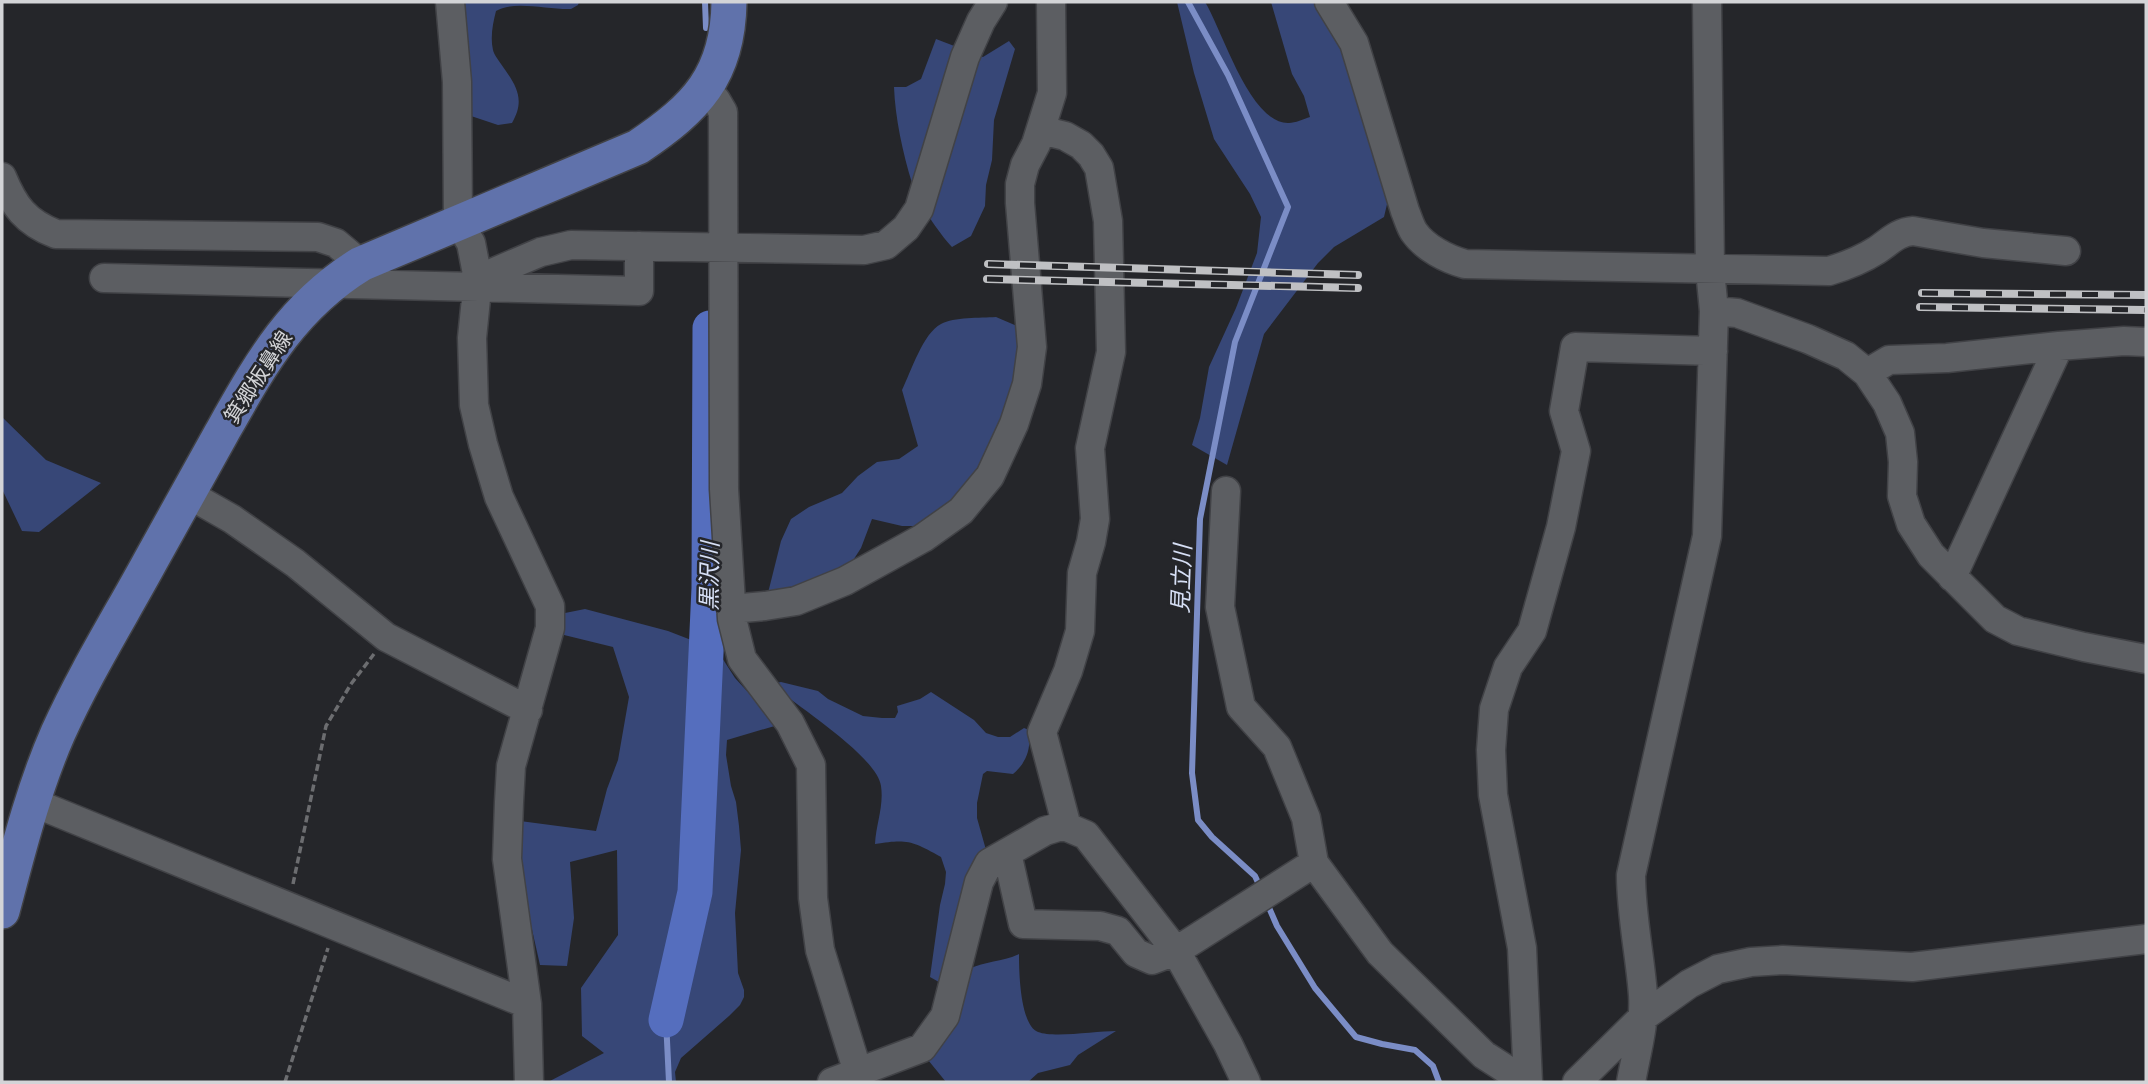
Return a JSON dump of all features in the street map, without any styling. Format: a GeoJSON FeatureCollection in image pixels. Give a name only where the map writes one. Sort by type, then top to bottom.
{"type":"FeatureCollection","features":[{"type":"Feature","properties":{"kind":"main road","name":"箕郷板鼻線"},"geometry":{"type":"LineString","coordinates":[[2,911],[32,803],[58,734],[187,494],[274,344],[331,284],[361,264],[638,147],[669,126],[703,92],[715,72],[725,45],[729,2]]}},
{"type":"Feature","properties":{"kind":"street"},"geometry":{"type":"LineString","coordinates":[[450,2],[457,82],[458,222],[471,243],[478,282],[472,338],[474,405],[499,498],[550,606],[550,628],[511,766],[507,859],[527,1004],[529,1082]]}},
{"type":"Feature","properties":{"kind":"street"},"geometry":{"type":"LineString","coordinates":[[478,282],[553,248],[571,245],[864,250],[886,245],[906,228],[919,209],[965,57],[993,2]]}},
{"type":"Feature","properties":{"kind":"street"},"geometry":{"type":"LineString","coordinates":[[732,609],[796,601],[845,581],[923,538],[961,511],[990,476],[1014,424],[1027,384],[1032,347],[1020,184],[1052,93],[1051,2]]}},
{"type":"Feature","properties":{"kind":"street"},"geometry":{"type":"LineString","coordinates":[[1329,2],[1354,43],[1405,211],[1414,232],[1429,247],[1450,260],[1465,264],[1829,271],[1875,251],[1903,232],[1913,231],[1983,243],[2066,251]]}},
{"type":"Feature","properties":{"kind":"street"},"geometry":{"type":"LineString","coordinates":[[1631,1082],[1643,1017],[1643,996],[1631,901],[1631,874],[1706,536],[1714,311],[1710,270],[1707,2]]}},
{"type":"Feature","properties":{"kind":"street"},"geometry":{"type":"LineString","coordinates":[[703,92],[716,100],[723,113],[724,489],[732,619],[742,659],[790,723],[811,765],[813,898],[820,950],[850,1079],[922,1048],[945,1016],[979,882],[989,863],[1045,831],[1067,827],[1086,835],[1176,950],[1246,1082]]}},
{"type":"Feature","properties":{"kind":"street"},"geometry":{"type":"LineString","coordinates":[[1041,130],[1065,136],[1081,145],[1091,155],[1099,168],[1108,234],[1111,352],[1090,448],[1094,519],[1082,573],[1080,631],[1068,671],[1042,732],[1067,827]]}},
{"type":"Feature","properties":{"kind":"street"},"geometry":{"type":"LineString","coordinates":[[2,177],[10,197],[21,212],[40,227],[56,234],[318,237],[336,243],[361,264]]}},
{"type":"Feature","properties":{"kind":"street"},"geometry":{"type":"LineString","coordinates":[[104,278],[331,284],[478,282],[639,290],[639,246]]}},
{"type":"Feature","properties":{"kind":"street"},"geometry":{"type":"LineString","coordinates":[[1714,311],[1737,313],[1808,339],[1846,356],[1867,373],[1887,403],[1900,433],[1902,496],[1911,524],[1931,555],[1995,619],[2018,631],[2146,659]]}},
{"type":"Feature","properties":{"kind":"street"},"geometry":{"type":"LineString","coordinates":[[1867,373],[1888,360],[1947,358],[2124,341],[2146,342]]}},
{"type":"Feature","properties":{"kind":"street"},"geometry":{"type":"LineString","coordinates":[[1952,577],[2059,346]]}},
{"type":"Feature","properties":{"kind":"street"},"geometry":{"type":"LineString","coordinates":[[1527,1082],[1522,948],[1493,795],[1491,750],[1494,709],[1508,667],[1532,631],[1561,527],[1576,451],[1564,411],[1575,347],[1713,351]]}},
{"type":"Feature","properties":{"kind":"street"},"geometry":{"type":"LineString","coordinates":[[1226,491],[1220,607],[1241,707],[1277,747],[1306,818],[1314,863],[1380,953],[1484,1055],[1527,1082]]}},
{"type":"Feature","properties":{"kind":"street"},"geometry":{"type":"LineString","coordinates":[[187,494],[232,519],[295,563],[386,637],[528,710]]}},
{"type":"Feature","properties":{"kind":"street"},"geometry":{"type":"LineString","coordinates":[[32,803],[527,1004]]}},
{"type":"Feature","properties":{"kind":"street"},"geometry":{"type":"LineString","coordinates":[[1007,853],[1023,924],[1100,926],[1118,931],[1136,953],[1152,960],[1176,950],[1314,863]]}},
{"type":"Feature","properties":{"kind":"street"},"geometry":{"type":"LineString","coordinates":[[1577,1082],[1643,1017],[1689,984],[1718,969],[1751,962],[1783,960],[1912,967],[2146,940]]}},
{"type":"Feature","properties":{"kind":"path"},"geometry":{"type":"LineString","coordinates":[[288,906],[326,726],[351,684],[386,637]]}},
{"type":"Feature","properties":{"kind":"path"},"geometry":{"type":"LineString","coordinates":[[285,1082],[335,926]]}},
{"type":"Feature","properties":{"kind":"shaded area"},"geometry":{"type":"Polygon","coordinates":[[[458,2],[579,2],[571,9],[512,6],[496,11],[492,35],[493,50],[515,86],[519,99],[512,123],[498,125],[468,115],[458,2]]]}},
{"type":"Feature","properties":{"kind":"shaded area"},"geometry":{"type":"Polygon","coordinates":[[[1177,2],[1205,2],[1250,93],[1262,109],[1275,119],[1289,123],[1310,117],[1304,96],[1292,74],[1271,2],[1314,2],[1340,43],[1388,200],[1384,217],[1334,247],[1318,263],[1264,334],[1227,465],[1192,445],[1209,367],[1257,253],[1261,217],[1250,194],[1214,139],[1177,2]]]}},
{"type":"Feature","properties":{"kind":"shaded area"},"geometry":{"type":"Polygon","coordinates":[[[936,39],[983,57],[1009,41],[1015,49],[994,120],[992,160],[986,185],[985,206],[971,236],[952,247],[929,216],[915,191],[903,148],[894,87],[906,87],[921,79],[936,39]]]}},
{"type":"Feature","properties":{"kind":"shaded area"},"geometry":{"type":"Polygon","coordinates":[[[996,317],[1017,326],[1020,333],[1008,419],[979,473],[944,512],[924,526],[902,526],[872,519],[861,548],[850,565],[766,601],[781,541],[791,519],[809,507],[842,493],[858,476],[877,462],[899,459],[918,446],[902,390],[929,336],[941,324],[953,320],[996,317]]]}},
{"type":"Feature","properties":{"kind":"shaded area"},"geometry":{"type":"Polygon","coordinates":[[[2,417],[46,460],[101,483],[39,532],[22,531],[2,489],[2,417]]]}},
{"type":"Feature","properties":{"kind":"shaded area"},"geometry":{"type":"Polygon","coordinates":[[[585,609],[668,631],[717,650],[735,678],[778,725],[727,740],[726,755],[736,802],[741,850],[735,913],[738,973],[744,997],[729,1016],[681,1058],[675,1072],[676,1082],[548,1082],[604,1053],[582,1036],[581,988],[618,935],[617,850],[570,862],[574,918],[567,966],[540,965],[517,863],[520,821],[596,831],[618,760],[629,697],[613,647],[560,634],[565,613],[585,609]]]}},
{"type":"Feature","properties":{"kind":"shaded area"},"geometry":{"type":"Polygon","coordinates":[[[776,683],[818,691],[828,699],[863,716],[882,718],[895,718],[897,706],[920,699],[931,692],[974,720],[986,733],[1010,737],[1024,728],[1029,730],[1027,755],[1013,774],[987,771],[983,774],[977,818],[988,857],[946,986],[930,977],[945,884],[946,872],[941,857],[909,843],[875,844],[882,793],[876,774],[866,761],[836,734],[776,688],[776,683]]]}},
{"type":"Feature","properties":{"kind":"shaded area"},"geometry":{"type":"Polygon","coordinates":[[[1019,954],[1024,1009],[1027,1019],[1038,1032],[1076,1034],[1116,1031],[1078,1055],[1070,1065],[1038,1073],[1028,1082],[946,1082],[924,1055],[969,969],[1019,954]]]}},
{"type":"Feature","properties":{"kind":"waterway","name":"黒沢川"},"geometry":{"type":"LineString","coordinates":[[705,2],[706,28]]}},
{"type":"Feature","properties":{"kind":"waterway","name":"見立川"},"geometry":{"type":"LineString","coordinates":[[1188,2],[1228,75],[1288,207],[1235,342],[1200,519],[1192,773],[1198,820],[1212,837],[1255,876],[1261,889]]}},
{"type":"Feature","properties":{"kind":"waterway","name":"黒沢川"},"geometry":{"type":"LineString","coordinates":[[666,1020],[695,892],[709,588],[710,328]]}},
{"type":"Feature","properties":{"kind":"waterway","name":"見立川"},"geometry":{"type":"LineString","coordinates":[[1267,903],[1277,926],[1315,988],[1356,1037],[1415,1050],[1433,1066],[1439,1082]]}},
{"type":"Feature","properties":{"kind":"waterway"},"geometry":{"type":"LineString","coordinates":[[666,1020],[669,1082]]}},
{"type":"Feature","properties":{"kind":"railway"},"geometry":{"type":"LineString","coordinates":[[988,264],[1358,275]]}},
{"type":"Feature","properties":{"kind":"railway"},"geometry":{"type":"LineString","coordinates":[[987,279],[1358,288]]}},
{"type":"Feature","properties":{"kind":"railway"},"geometry":{"type":"LineString","coordinates":[[1922,293],[2146,295]]}},
{"type":"Feature","properties":{"kind":"railway"},"geometry":{"type":"LineString","coordinates":[[1920,307],[2146,310]]}}]}
